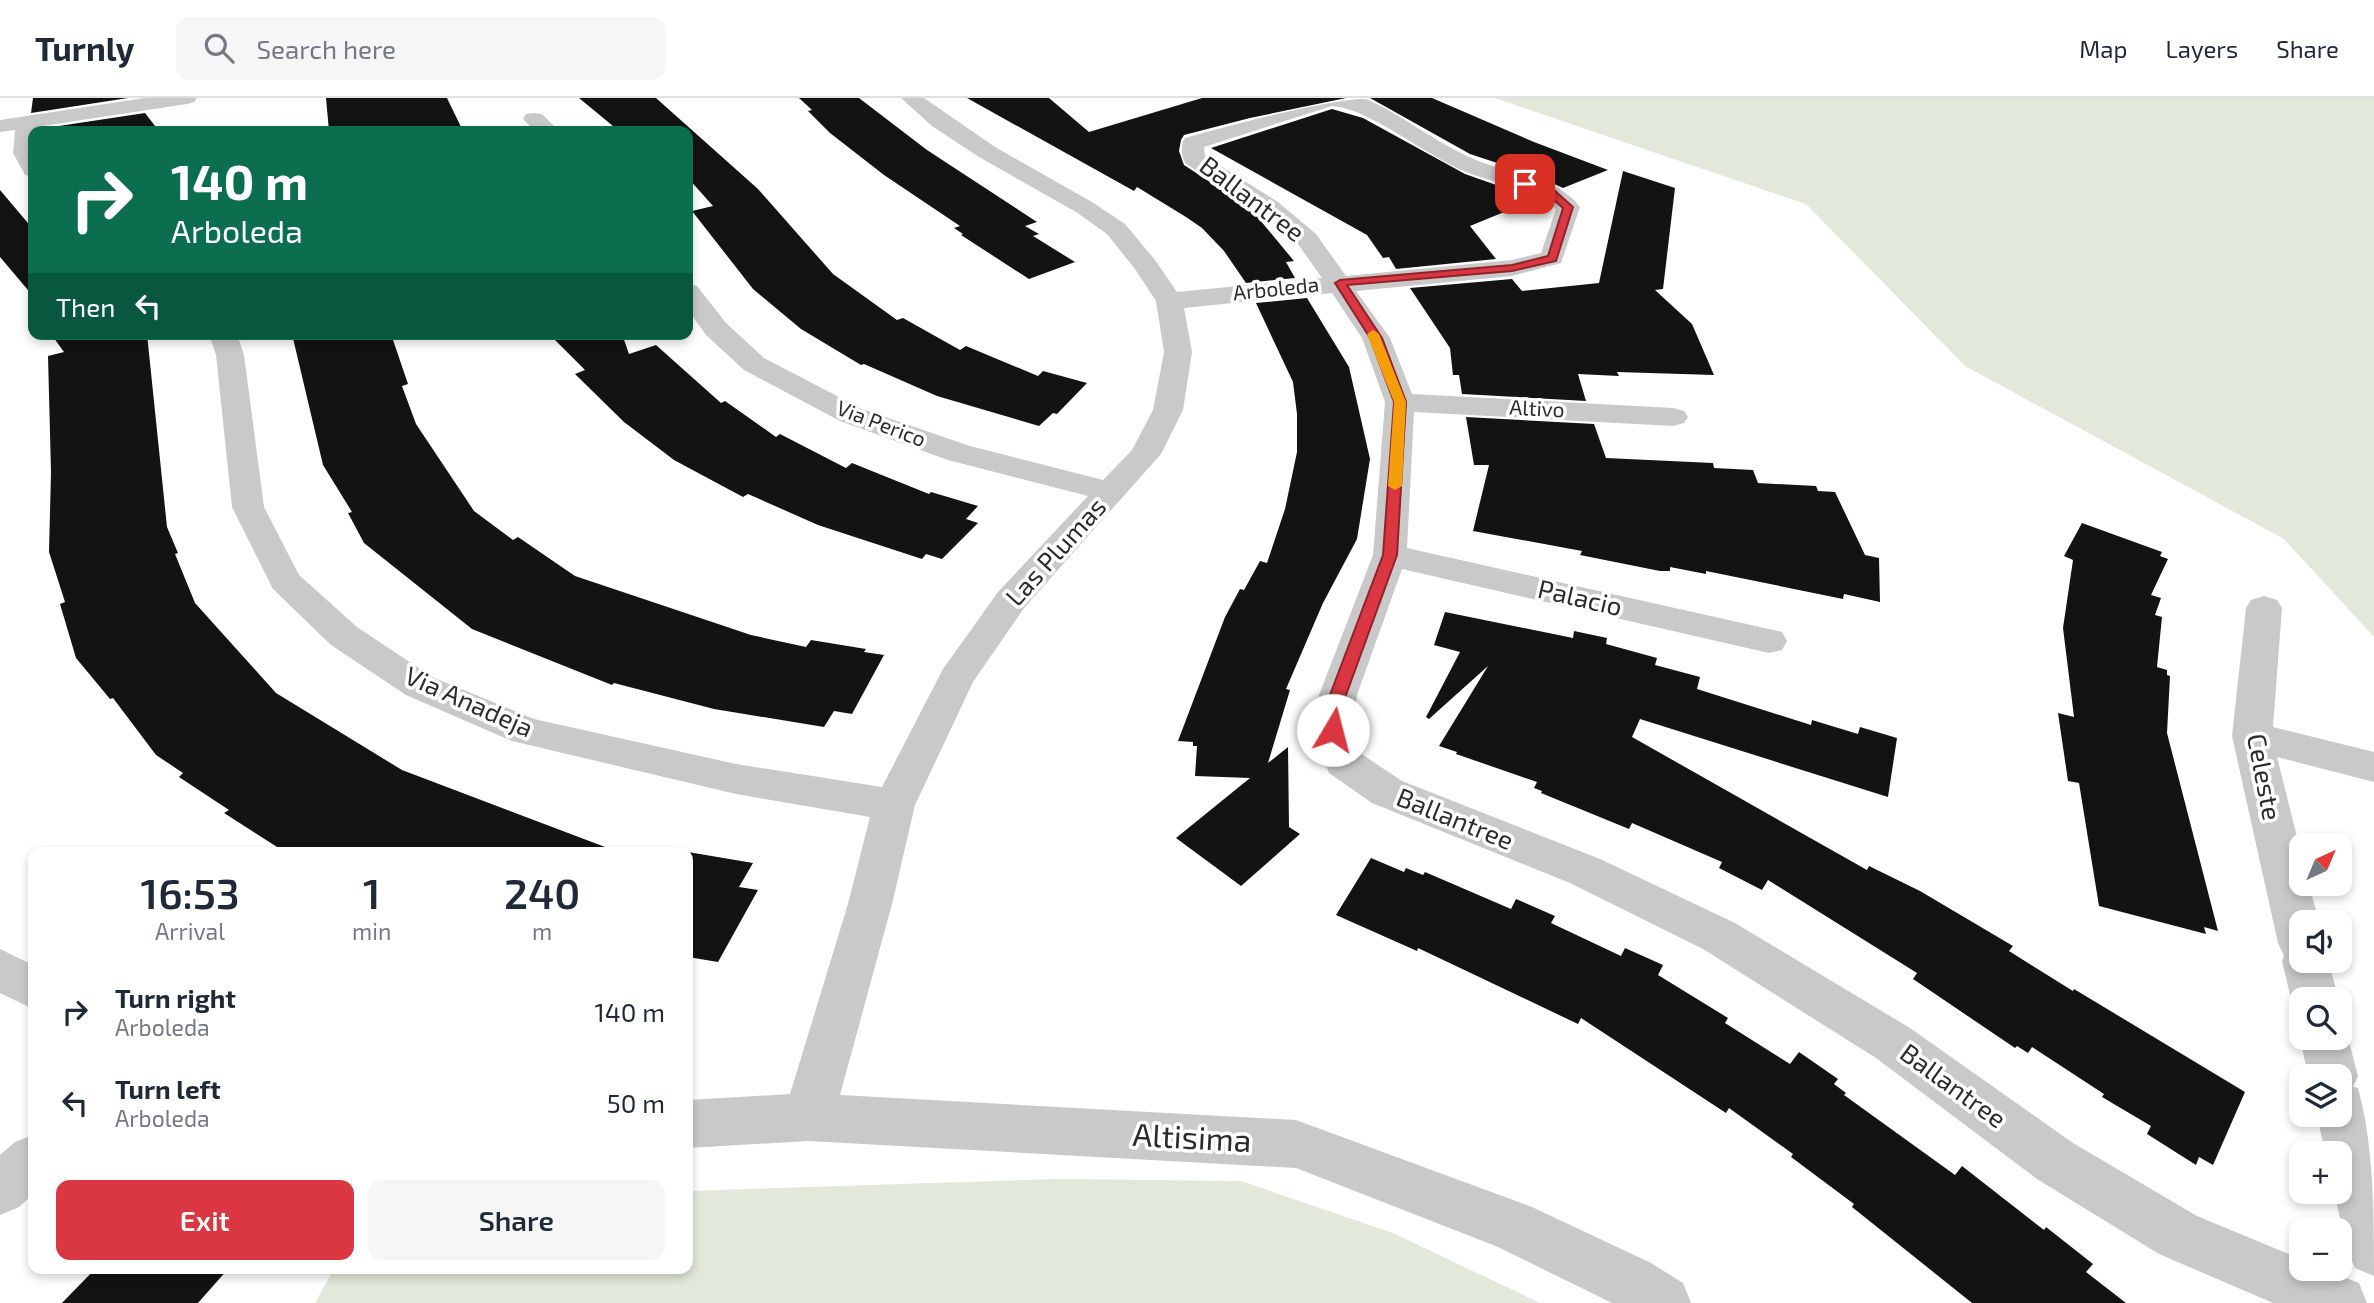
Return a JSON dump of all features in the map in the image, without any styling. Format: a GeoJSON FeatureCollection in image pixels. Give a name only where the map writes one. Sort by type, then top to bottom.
{"type":"FeatureCollection","features":[{"type":"Feature","properties":{"kind":"street"},"geometry":{"type":"LineString","coordinates":[[0,125],[187,98]]}},
{"type":"Feature","properties":{"kind":"street","name":"Las Plumas"},"geometry":{"type":"LineString","coordinates":[[808,1117],[870,904],[894,805],[956,678],[1010,600],[1145,454],[1168,410],[1178,352],[1169,301],[1146,265],[1116,229],[1084,207],[975,144],[911,98]]}},
{"type":"Feature","properties":{"kind":"street","name":"Ballantree"},"geometry":{"type":"LineString","coordinates":[[1356,102],[1331,100],[1193,143],[1194,159],[1270,207],[1307,239],[1376,338],[1400,402],[1390,555],[1338,695],[1333,730],[1343,762],[1387,792],[1586,871],[1719,936],[1893,1043],[2055,1161],[2178,1235],[2340,1303]]}},
{"type":"Feature","properties":{"kind":"street","name":"Arboleda"},"geometry":{"type":"LineString","coordinates":[[1169,301],[1512,268],[1552,258],[1568,207],[1551,193],[1473,167],[1416,138],[1356,102]]}},
{"type":"Feature","properties":{"kind":"street"},"geometry":{"type":"LineString","coordinates":[[26,122],[24,153],[28,161]]}},
{"type":"Feature","properties":{"kind":"street","name":"Via Perico"},"geometry":{"type":"LineString","coordinates":[[693,299],[716,329],[754,364],[851,415],[959,453],[1111,492]]}},
{"type":"Feature","properties":{"kind":"street","name":"Via Anadeja"},"geometry":{"type":"LineString","coordinates":[[225,340],[230,355],[248,507],[285,581],[344,636],[419,686],[526,731],[736,779],[894,805]]}},
{"type":"Feature","properties":{"kind":"street","name":"Altivo"},"geometry":{"type":"LineString","coordinates":[[1400,402],[1674,417]]}},
{"type":"Feature","properties":{"kind":"street","name":"Palacio"},"geometry":{"type":"LineString","coordinates":[[1390,555],[1769,641]]}},
{"type":"Feature","properties":{"kind":"street","name":"Celeste"},"geometry":{"type":"LineString","coordinates":[[2264,608],[2252,736],[2293,910]]}},
{"type":"Feature","properties":{"kind":"street"},"geometry":{"type":"LineString","coordinates":[[2252,736],[2374,767]]}},
{"type":"Feature","properties":{"kind":"street"},"geometry":{"type":"LineString","coordinates":[[0,969],[28,986]]}},
{"type":"Feature","properties":{"kind":"street","name":"Altisima"},"geometry":{"type":"LineString","coordinates":[[693,1124],[808,1117],[1296,1144],[1513,1226],[1631,1283],[1662,1303]]}},
{"type":"Feature","properties":{"kind":"street"},"geometry":{"type":"LineString","coordinates":[[2345,1127],[2374,1249]]}},
{"type":"Feature","properties":{"kind":"street"},"geometry":{"type":"LineString","coordinates":[[0,1189],[28,1164]]}},
{"type":"Feature","properties":{"kind":"green space"},"geometry":{"type":"Polygon","coordinates":[[[1495,98],[2374,98],[2374,637],[2284,539],[1965,366],[1806,204],[1495,98]]]}},
{"type":"Feature","properties":{"kind":"green space"},"geometry":{"type":"Polygon","coordinates":[[[1057,1179],[1241,1181],[1393,1233],[1540,1303],[315,1303],[331,1274],[693,1274],[693,1191],[1057,1179]]]}},
{"type":"Feature","properties":{"kind":"building"},"geometry":{"type":"Polygon","coordinates":[[[33,98],[128,98],[31,113],[33,98]]]}},
{"type":"Feature","properties":{"kind":"building"},"geometry":{"type":"Polygon","coordinates":[[[326,98],[447,98],[461,126],[329,126],[326,98]]]}},
{"type":"Feature","properties":{"kind":"building"},"geometry":{"type":"Polygon","coordinates":[[[579,98],[656,98],[687,126],[613,126],[579,98]]]}},
{"type":"Feature","properties":{"kind":"building"},"geometry":{"type":"Polygon","coordinates":[[[799,98],[859,98],[927,150],[1037,222],[1025,226],[1039,234],[1033,236],[1075,262],[1029,279],[961,235],[963,234],[954,228],[960,226],[884,175],[830,133],[799,98]]]}},
{"type":"Feature","properties":{"kind":"building"},"geometry":{"type":"Polygon","coordinates":[[[967,98],[1049,98],[1089,132],[1202,98],[1346,98],[1250,118],[1184,135],[1181,140],[1179,151],[1184,165],[1250,208],[1294,261],[1286,262],[1295,278],[1246,283],[1224,251],[1202,228],[1186,217],[1137,187],[1134,191],[967,98]]]}},
{"type":"Feature","properties":{"kind":"building"},"geometry":{"type":"Polygon","coordinates":[[[1370,98],[1432,98],[1534,142],[1608,170],[1563,188],[1537,176],[1470,154],[1370,98]]]}},
{"type":"Feature","properties":{"kind":"building"},"geometry":{"type":"Polygon","coordinates":[[[1332,109],[1363,118],[1465,174],[1536,199],[1470,226],[1496,259],[1396,269],[1389,257],[1383,258],[1367,235],[1211,148],[1332,109]]]}},
{"type":"Feature","properties":{"kind":"building"},"geometry":{"type":"Polygon","coordinates":[[[145,113],[155,126],[59,126],[145,113]]]}},
{"type":"Feature","properties":{"kind":"building"},"geometry":{"type":"Polygon","coordinates":[[[693,131],[758,189],[833,274],[897,320],[903,318],[960,350],[966,346],[1038,376],[1043,371],[1087,383],[1057,414],[1053,413],[1039,426],[937,396],[861,365],[801,329],[753,289],[693,212],[713,206],[693,184],[693,131]]]}},
{"type":"Feature","properties":{"kind":"building"},"geometry":{"type":"Polygon","coordinates":[[[1623,171],[1675,188],[1663,289],[1655,290],[1692,324],[1714,375],[1617,372],[1619,376],[1578,374],[1586,401],[1462,394],[1459,375],[1453,375],[1450,348],[1410,288],[1512,279],[1522,291],[1599,283],[1623,171]]]}},
{"type":"Feature","properties":{"kind":"building"},"geometry":{"type":"Polygon","coordinates":[[[0,190],[28,223],[28,290],[0,257],[0,190]]]}},
{"type":"Feature","properties":{"kind":"building"},"geometry":{"type":"Polygon","coordinates":[[[1307,298],[1349,367],[1370,459],[1357,539],[1323,603],[1286,689],[1290,690],[1268,763],[1288,747],[1289,827],[1300,834],[1241,886],[1176,838],[1250,778],[1195,776],[1197,746],[1193,746],[1193,742],[1178,741],[1225,617],[1240,589],[1244,590],[1260,561],[1267,563],[1285,509],[1297,452],[1297,414],[1293,382],[1256,303],[1307,298]]]}},
{"type":"Feature","properties":{"kind":"building"},"geometry":{"type":"Polygon","coordinates":[[[55,340],[148,340],[167,527],[178,553],[175,554],[195,603],[276,693],[402,770],[605,847],[277,847],[224,813],[229,810],[179,777],[183,773],[156,755],[113,698],[110,699],[76,658],[60,604],[65,602],[49,552],[51,472],[48,356],[64,352],[55,340]]]}},
{"type":"Feature","properties":{"kind":"building"},"geometry":{"type":"Polygon","coordinates":[[[293,340],[393,340],[408,384],[402,386],[416,424],[474,511],[513,540],[518,537],[575,576],[751,635],[806,647],[811,640],[866,649],[864,652],[884,655],[852,714],[834,711],[824,727],[714,709],[614,683],[612,685],[472,629],[364,543],[348,513],[352,512],[323,465],[293,340]]]}},
{"type":"Feature","properties":{"kind":"building"},"geometry":{"type":"Polygon","coordinates":[[[555,340],[624,340],[629,354],[656,345],[721,403],[725,401],[776,437],[780,434],[846,468],[852,463],[929,494],[931,492],[978,506],[966,519],[978,523],[942,559],[926,554],[922,559],[818,525],[748,494],[743,497],[674,460],[624,422],[575,374],[585,370],[555,340]]]}},
{"type":"Feature","properties":{"kind":"building"},"geometry":{"type":"Polygon","coordinates":[[[1466,417],[1594,424],[1606,458],[1713,463],[1714,468],[1753,470],[1758,483],[1816,486],[1818,491],[1835,492],[1865,555],[1879,558],[1880,602],[1844,594],[1843,599],[1706,571],[1706,574],[1670,567],[1670,571],[1660,571],[1580,555],[1582,551],[1473,531],[1489,465],[1474,465],[1466,417]]]}},
{"type":"Feature","properties":{"kind":"building"},"geometry":{"type":"Polygon","coordinates":[[[2082,523],[2162,552],[2160,556],[2168,559],[2151,595],[2161,598],[2155,615],[2162,617],[2157,667],[2167,670],[2167,675],[2170,676],[2167,733],[2218,931],[2204,927],[2206,934],[2099,906],[2079,783],[2068,781],[2058,713],[2074,717],[2063,628],[2073,560],[2064,556],[2082,523]]]}},
{"type":"Feature","properties":{"kind":"building"},"geometry":{"type":"Polygon","coordinates":[[[1445,612],[1573,638],[1574,631],[1607,638],[1606,644],[1657,658],[1655,665],[1700,677],[1697,689],[1811,725],[1812,720],[1858,734],[1860,727],[1897,738],[1888,797],[1640,719],[1632,737],[1867,870],[1869,866],[1920,891],[2013,946],[2009,951],[2073,991],[2074,989],[2245,1092],[2213,1165],[2199,1157],[2196,1165],[2147,1134],[2151,1126],[2102,1097],[2104,1094],[2032,1047],[2028,1053],[2017,1046],[2015,1048],[1913,979],[1917,973],[1768,880],[1762,890],[1719,868],[1722,862],[1632,823],[1629,829],[1541,793],[1542,791],[1534,788],[1537,782],[1439,746],[1488,666],[1429,719],[1426,717],[1460,652],[1434,645],[1445,612]]]}},
{"type":"Feature","properties":{"kind":"building"},"geometry":{"type":"Polygon","coordinates":[[[693,853],[753,863],[739,887],[758,890],[718,962],[693,958],[693,853]]]}},
{"type":"Feature","properties":{"kind":"building"},"geometry":{"type":"Polygon","coordinates":[[[1371,858],[1404,872],[1406,868],[1423,875],[1425,872],[1511,909],[1516,899],[1555,916],[1551,923],[1621,956],[1625,948],[1663,965],[1658,975],[1728,1018],[1725,1023],[1790,1064],[1799,1052],[1838,1079],[1834,1084],[1846,1093],[1844,1095],[1955,1175],[1962,1166],[2044,1230],[2046,1227],[2093,1264],[2086,1272],[2126,1303],[1972,1303],[1852,1207],[1854,1204],[1791,1157],[1793,1154],[1729,1108],[1726,1113],[1581,1018],[1578,1024],[1418,948],[1417,951],[1336,915],[1371,858]]]}},
{"type":"Feature","properties":{"kind":"building"},"geometry":{"type":"Polygon","coordinates":[[[90,1274],[224,1274],[198,1303],[62,1303],[90,1274]]]}},
{"type":"Feature","properties":{"kind":"slow traffic"},"geometry":{"type":"LineString","coordinates":[[1373,334],[1400,402],[1395,486]]}},
{"type":"Feature","properties":{"kind":"route"},"geometry":{"type":"LineString","coordinates":[[1333,730],[1338,695],[1390,555],[1400,402],[1376,338],[1340,283],[1512,268],[1552,258],[1568,207],[1551,193],[1525,184]]}}]}
